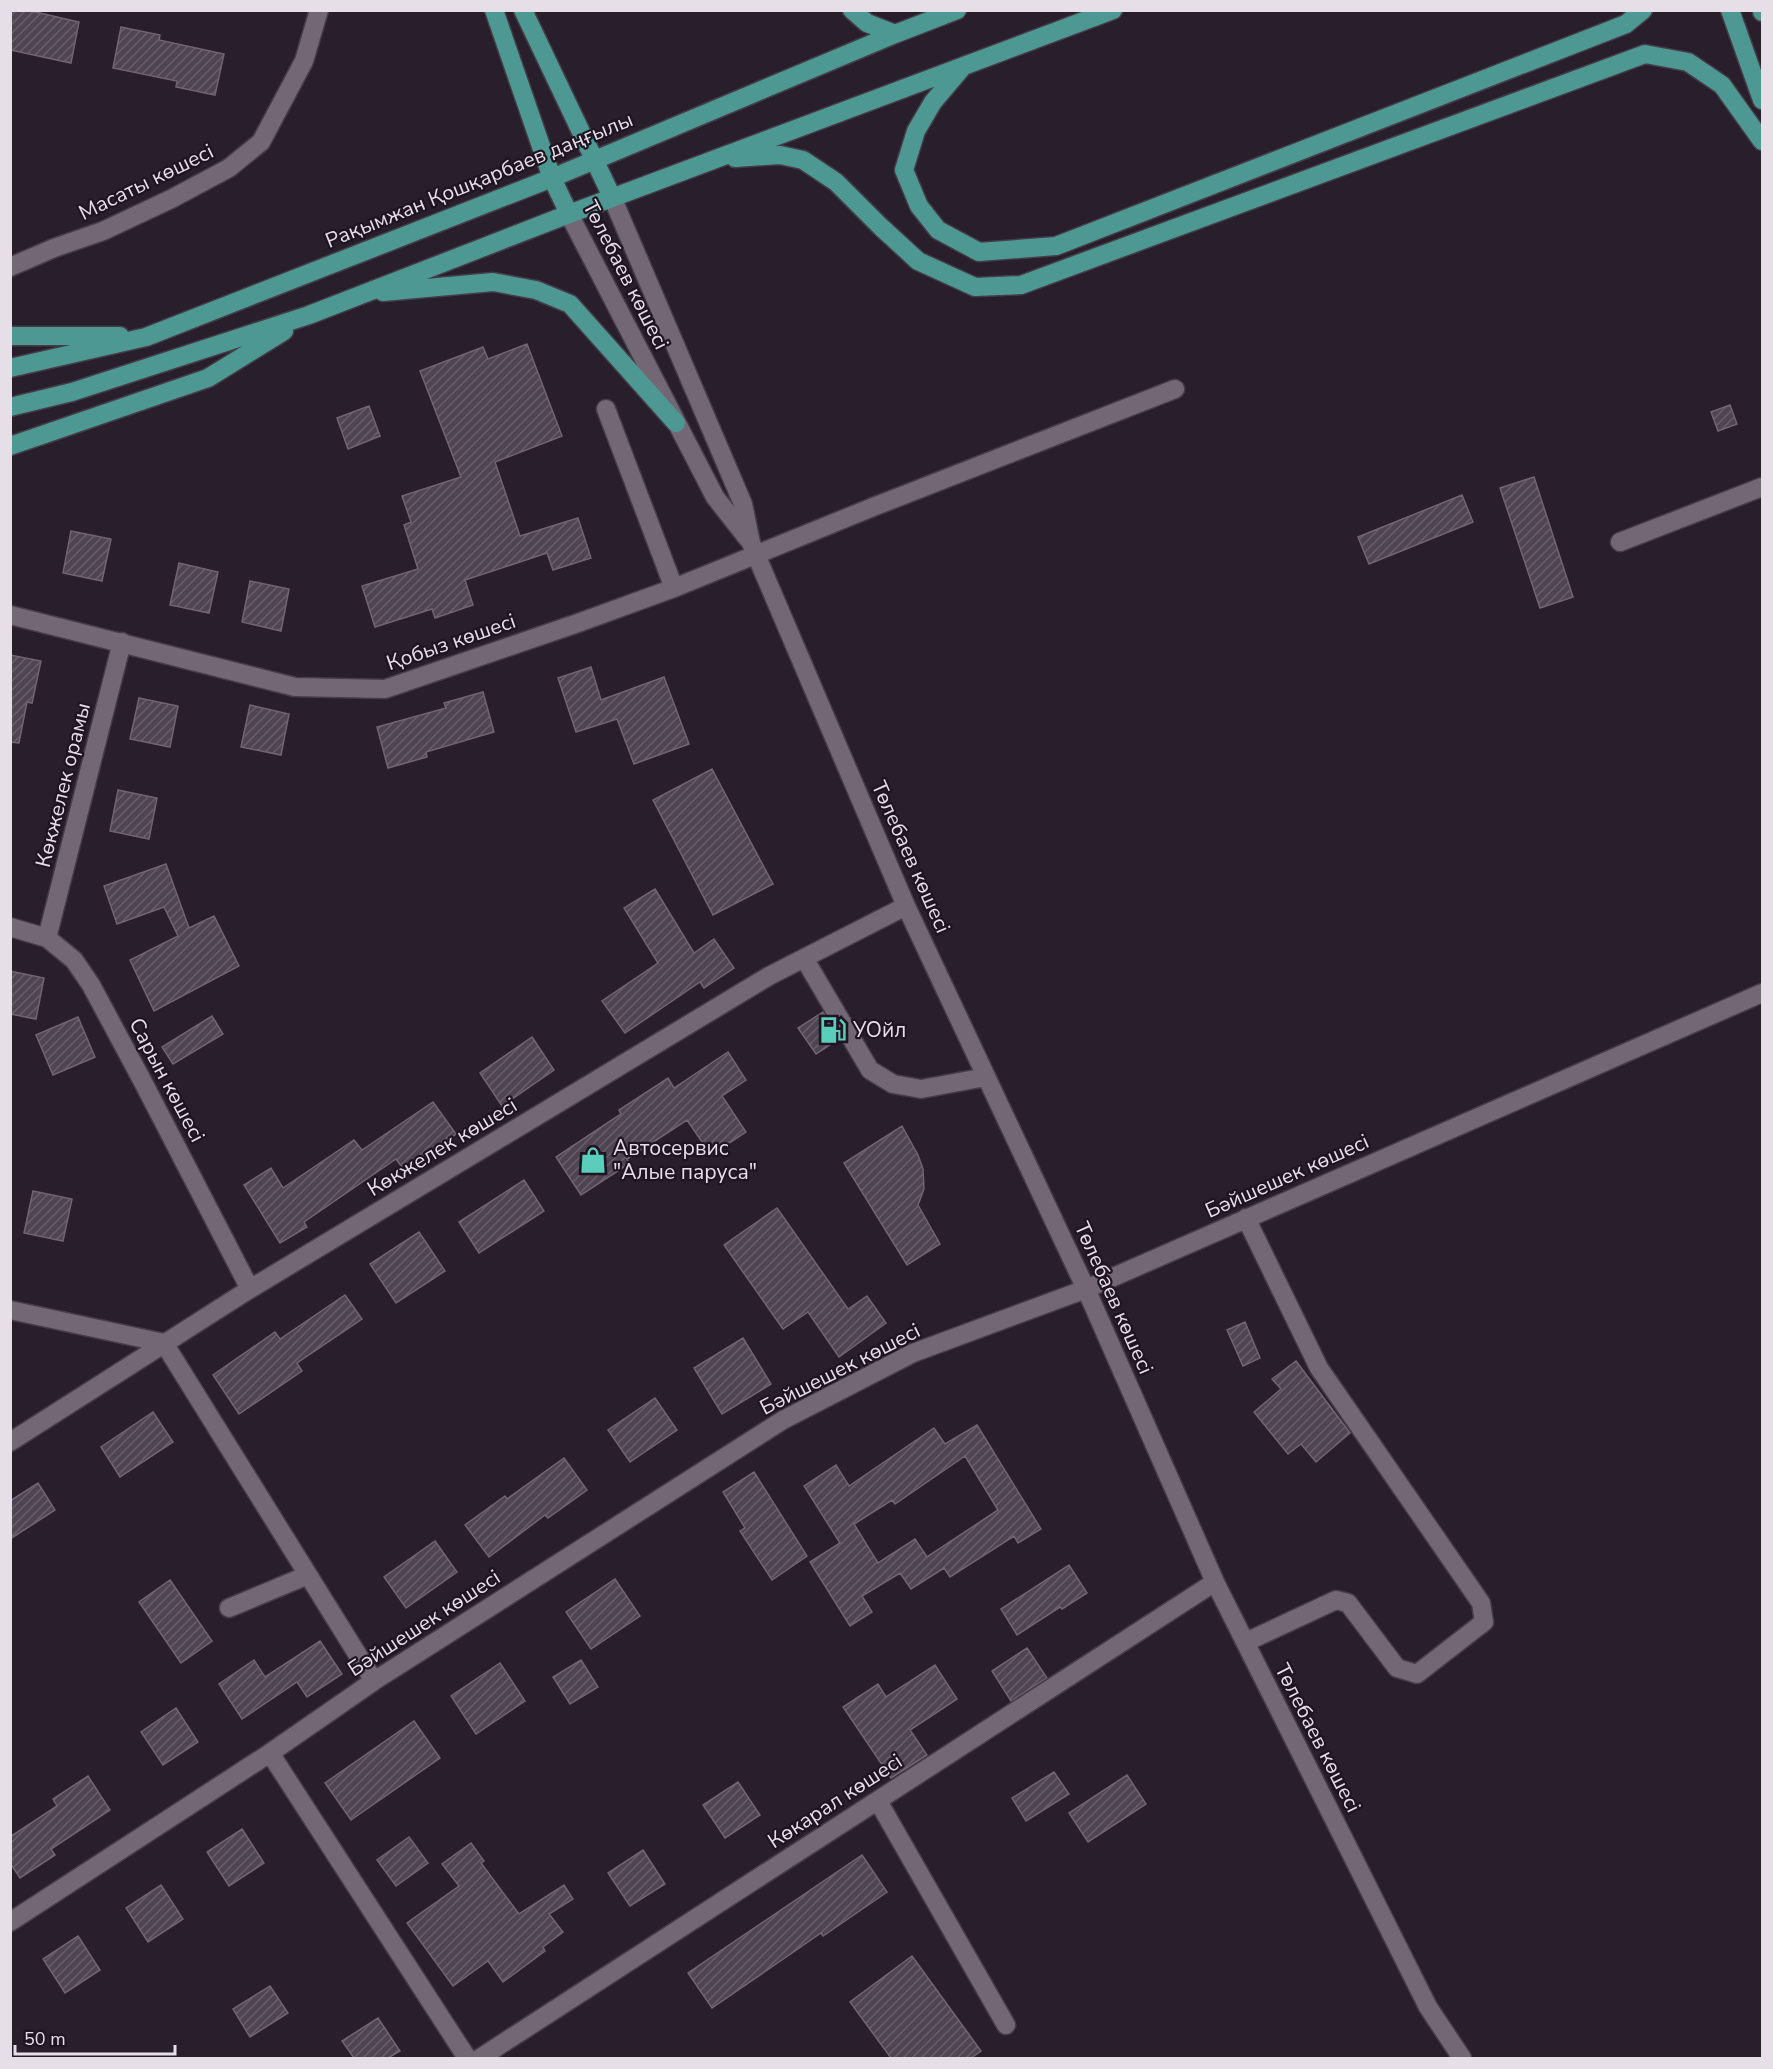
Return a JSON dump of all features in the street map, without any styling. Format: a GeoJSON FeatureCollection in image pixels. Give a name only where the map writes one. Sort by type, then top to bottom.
{"type":"FeatureCollection","features":[{"type":"Feature","properties":{"kind":"main road","name":"Төлебаев көшесі"},"geometry":{"type":"LineString","coordinates":[[494,10],[552,178],[569,214]]}},
{"type":"Feature","properties":{"kind":"main road","name":"Төлебаев көшесі"},"geometry":{"type":"LineString","coordinates":[[523,10],[612,198]]}},
{"type":"Feature","properties":{"kind":"main road"},"geometry":{"type":"LineString","coordinates":[[852,10],[867,23],[895,34]]}},
{"type":"Feature","properties":{"kind":"main road","name":"Рақымжан Қошқарбаев даңғылы"},"geometry":{"type":"LineString","coordinates":[[10,368],[146,337],[552,178],[957,10]]}},
{"type":"Feature","properties":{"kind":"main road"},"geometry":{"type":"LineString","coordinates":[[10,407],[72,392],[309,315],[569,214],[1113,10]]}},
{"type":"Feature","properties":{"kind":"main road"},"geometry":{"type":"LineString","coordinates":[[963,68],[933,102],[916,131],[904,170],[919,206],[938,230],[979,252],[1056,246],[1626,24],[1643,10]]}},
{"type":"Feature","properties":{"kind":"main road"},"geometry":{"type":"LineString","coordinates":[[1730,10],[1762,100]]}},
{"type":"Feature","properties":{"kind":"main road"},"geometry":{"type":"LineString","coordinates":[[715,159],[780,155],[803,160],[836,182],[918,261],[975,287],[1021,285],[1645,54],[1688,62],[1722,85],[1762,141]]}},
{"type":"Feature","properties":{"kind":"main road"},"geometry":{"type":"LineString","coordinates":[[367,293],[493,282],[536,290],[570,304],[676,423]]}},
{"type":"Feature","properties":{"kind":"main road"},"geometry":{"type":"LineString","coordinates":[[10,446],[208,378],[309,315]]}},
{"type":"Feature","properties":{"kind":"main road"},"geometry":{"type":"LineString","coordinates":[[10,336],[146,337]]}},
{"type":"Feature","properties":{"kind":"street","name":"Масаты көшесі"},"geometry":{"type":"LineString","coordinates":[[10,267],[54,248],[103,231],[230,168],[261,142],[304,61],[320,10]]}},
{"type":"Feature","properties":{"kind":"street","name":"Төлебаев көшесі"},"geometry":{"type":"LineString","coordinates":[[612,198],[744,504],[754,549],[906,906],[1086,1289],[1215,1582],[1428,2007],[1462,2058]]}},
{"type":"Feature","properties":{"kind":"street","name":"Төлебаев көшесі"},"geometry":{"type":"LineString","coordinates":[[569,214],[715,497],[754,549]]}},
{"type":"Feature","properties":{"kind":"street","name":"Қобыз көшесі"},"geometry":{"type":"LineString","coordinates":[[10,615],[295,687],[385,689],[674,588],[754,549],[873,507],[1175,389]]}},
{"type":"Feature","properties":{"kind":"street"},"geometry":{"type":"LineString","coordinates":[[606,409],[674,588]]}},
{"type":"Feature","properties":{"kind":"street"},"geometry":{"type":"LineString","coordinates":[[1620,542],[1762,487]]}},
{"type":"Feature","properties":{"kind":"street","name":"Көкжелек орамы"},"geometry":{"type":"LineString","coordinates":[[47,938],[122,642]]}},
{"type":"Feature","properties":{"kind":"street","name":"Көкжелек көшесі"},"geometry":{"type":"LineString","coordinates":[[10,1442],[250,1288],[769,976],[906,906]]}},
{"type":"Feature","properties":{"kind":"street","name":"Сарын көшесі"},"geometry":{"type":"LineString","coordinates":[[10,927],[47,938],[74,960],[91,985],[250,1288]]}},
{"type":"Feature","properties":{"kind":"street"},"geometry":{"type":"LineString","coordinates":[[804,958],[870,1070],[893,1084],[921,1089],[986,1077]]}},
{"type":"Feature","properties":{"kind":"street","name":"Бәйшешек көшесі"},"geometry":{"type":"LineString","coordinates":[[10,1922],[270,1753],[374,1680],[783,1420],[913,1353],[1086,1289],[1762,993]]}},
{"type":"Feature","properties":{"kind":"street"},"geometry":{"type":"LineString","coordinates":[[1246,1218],[1319,1368],[1481,1603],[1484,1622],[1417,1674],[1397,1668],[1348,1603],[1336,1600],[1246,1642]]}},
{"type":"Feature","properties":{"kind":"street"},"geometry":{"type":"LineString","coordinates":[[10,1310],[164,1344],[374,1680]]}},
{"type":"Feature","properties":{"kind":"street"},"geometry":{"type":"LineString","coordinates":[[229,1608],[308,1575]]}},
{"type":"Feature","properties":{"kind":"street","name":"Көкарал көшесі"},"geometry":{"type":"LineString","coordinates":[[480,2058],[1215,1582]]}},
{"type":"Feature","properties":{"kind":"street"},"geometry":{"type":"LineString","coordinates":[[270,1753],[467,2058]]}},
{"type":"Feature","properties":{"kind":"street"},"geometry":{"type":"LineString","coordinates":[[878,1801],[1006,2025]]}},
{"type":"Feature","properties":{"kind":"building"},"geometry":{"type":"Polygon","coordinates":[[[10,10],[27,10],[79,22],[71,63],[10,50],[10,10]]]}},
{"type":"Feature","properties":{"kind":"building"},"geometry":{"type":"Polygon","coordinates":[[[121,27],[160,35],[159,40],[224,54],[215,95],[176,87],[177,81],[113,68],[121,27]]]}},
{"type":"Feature","properties":{"kind":"building"},"geometry":{"type":"Polygon","coordinates":[[[527,344],[562,436],[495,462],[520,536],[578,518],[591,558],[553,570],[547,553],[465,580],[473,605],[435,618],[432,609],[375,627],[362,586],[418,569],[404,525],[411,522],[402,496],[461,477],[420,371],[483,347],[488,359],[527,344]]]}},
{"type":"Feature","properties":{"kind":"building"},"geometry":{"type":"Polygon","coordinates":[[[1730,405],[1737,424],[1718,431],[1711,412],[1730,405]]]}},
{"type":"Feature","properties":{"kind":"building"},"geometry":{"type":"Polygon","coordinates":[[[369,406],[380,436],[348,449],[337,418],[369,406]]]}},
{"type":"Feature","properties":{"kind":"building"},"geometry":{"type":"Polygon","coordinates":[[[1534,477],[1573,597],[1540,608],[1500,488],[1534,477]]]}},
{"type":"Feature","properties":{"kind":"building"},"geometry":{"type":"Polygon","coordinates":[[[1462,495],[1473,522],[1369,564],[1358,537],[1462,495]]]}},
{"type":"Feature","properties":{"kind":"building"},"geometry":{"type":"Polygon","coordinates":[[[71,531],[111,539],[102,581],[63,573],[71,531]]]}},
{"type":"Feature","properties":{"kind":"building"},"geometry":{"type":"Polygon","coordinates":[[[179,563],[218,572],[209,613],[170,605],[179,563]]]}},
{"type":"Feature","properties":{"kind":"building"},"geometry":{"type":"Polygon","coordinates":[[[250,581],[289,589],[281,631],[242,622],[250,581]]]}},
{"type":"Feature","properties":{"kind":"building"},"geometry":{"type":"Polygon","coordinates":[[[10,655],[41,661],[32,703],[27,702],[19,743],[10,742],[10,655]]]}},
{"type":"Feature","properties":{"kind":"building"},"geometry":{"type":"Polygon","coordinates":[[[591,667],[601,700],[664,677],[689,744],[634,764],[617,719],[576,732],[558,678],[591,667]]]}},
{"type":"Feature","properties":{"kind":"building"},"geometry":{"type":"Polygon","coordinates":[[[483,692],[494,732],[426,752],[427,757],[388,768],[377,727],[446,708],[444,703],[483,692]]]}},
{"type":"Feature","properties":{"kind":"building"},"geometry":{"type":"Polygon","coordinates":[[[139,698],[178,706],[170,747],[130,739],[139,698]]]}},
{"type":"Feature","properties":{"kind":"building"},"geometry":{"type":"Polygon","coordinates":[[[250,705],[289,714],[281,755],[241,747],[250,705]]]}},
{"type":"Feature","properties":{"kind":"building"},"geometry":{"type":"Polygon","coordinates":[[[712,769],[773,884],[713,915],[653,800],[712,769]]]}},
{"type":"Feature","properties":{"kind":"building"},"geometry":{"type":"Polygon","coordinates":[[[118,790],[157,798],[149,839],[110,831],[118,790]]]}},
{"type":"Feature","properties":{"kind":"building"},"geometry":{"type":"Polygon","coordinates":[[[166,864],[189,928],[214,916],[239,966],[154,1011],[130,960],[178,936],[164,907],[117,924],[104,886],[166,864]]]}},
{"type":"Feature","properties":{"kind":"building"},"geometry":{"type":"Polygon","coordinates":[[[655,889],[694,953],[714,939],[734,968],[704,988],[700,982],[625,1033],[602,1001],[658,963],[624,908],[655,889]]]}},
{"type":"Feature","properties":{"kind":"building"},"geometry":{"type":"Polygon","coordinates":[[[10,971],[44,978],[36,1019],[10,1014],[10,971]]]}},
{"type":"Feature","properties":{"kind":"building"},"geometry":{"type":"Polygon","coordinates":[[[823,1012],[839,1039],[816,1054],[798,1028],[823,1012]]]}},
{"type":"Feature","properties":{"kind":"building"},"geometry":{"type":"Polygon","coordinates":[[[212,1016],[223,1034],[173,1064],[162,1047],[212,1016]]]}},
{"type":"Feature","properties":{"kind":"building"},"geometry":{"type":"Polygon","coordinates":[[[78,1017],[95,1057],[53,1075],[36,1035],[78,1017]]]}},
{"type":"Feature","properties":{"kind":"building"},"geometry":{"type":"Polygon","coordinates":[[[532,1037],[554,1070],[502,1106],[480,1073],[532,1037]]]}},
{"type":"Feature","properties":{"kind":"building"},"geometry":{"type":"Polygon","coordinates":[[[728,1052],[746,1080],[722,1096],[746,1132],[711,1155],[687,1120],[627,1159],[630,1163],[581,1195],[556,1157],[621,1114],[619,1110],[668,1078],[674,1088],[728,1052]]]}},
{"type":"Feature","properties":{"kind":"building"},"geometry":{"type":"Polygon","coordinates":[[[433,1102],[456,1134],[404,1170],[396,1159],[304,1222],[307,1227],[280,1243],[244,1185],[271,1168],[283,1188],[354,1140],[362,1150],[433,1102]]]}},
{"type":"Feature","properties":{"kind":"building"},"geometry":{"type":"Polygon","coordinates":[[[902,1126],[923,1169],[924,1189],[918,1205],[940,1244],[907,1265],[844,1163],[902,1126]]]}},
{"type":"Feature","properties":{"kind":"building"},"geometry":{"type":"Polygon","coordinates":[[[524,1180],[544,1211],[479,1253],[459,1222],[524,1180]]]}},
{"type":"Feature","properties":{"kind":"building"},"geometry":{"type":"Polygon","coordinates":[[[33,1191],[72,1199],[63,1241],[24,1233],[33,1191]]]}},
{"type":"Feature","properties":{"kind":"building"},"geometry":{"type":"Polygon","coordinates":[[[777,1208],[848,1309],[867,1296],[886,1323],[839,1357],[808,1312],[783,1329],[724,1245],[777,1208]]]}},
{"type":"Feature","properties":{"kind":"building"},"geometry":{"type":"Polygon","coordinates":[[[419,1232],[445,1271],[396,1303],[370,1264],[419,1232]]]}},
{"type":"Feature","properties":{"kind":"building"},"geometry":{"type":"Polygon","coordinates":[[[345,1295],[362,1319],[297,1363],[302,1371],[239,1414],[213,1375],[275,1332],[280,1339],[345,1295]]]}},
{"type":"Feature","properties":{"kind":"building"},"geometry":{"type":"Polygon","coordinates":[[[1245,1322],[1260,1358],[1243,1366],[1227,1330],[1245,1322]]]}},
{"type":"Feature","properties":{"kind":"building"},"geometry":{"type":"Polygon","coordinates":[[[743,1338],[771,1384],[722,1414],[694,1368],[743,1338]]]}},
{"type":"Feature","properties":{"kind":"building"},"geometry":{"type":"Polygon","coordinates":[[[1296,1361],[1350,1433],[1316,1462],[1301,1444],[1288,1454],[1254,1412],[1281,1389],[1272,1379],[1296,1361]]]}},
{"type":"Feature","properties":{"kind":"building"},"geometry":{"type":"Polygon","coordinates":[[[655,1398],[677,1430],[630,1462],[608,1430],[655,1398]]]}},
{"type":"Feature","properties":{"kind":"building"},"geometry":{"type":"Polygon","coordinates":[[[153,1412],[173,1442],[120,1477],[101,1447],[153,1412]]]}},
{"type":"Feature","properties":{"kind":"building"},"geometry":{"type":"Polygon","coordinates":[[[977,1425],[1041,1529],[1018,1543],[1014,1536],[950,1577],[944,1568],[911,1589],[900,1573],[862,1596],[872,1612],[850,1626],[810,1562],[840,1543],[804,1486],[836,1465],[849,1486],[934,1428],[945,1444],[977,1425]],[[965,1456],[895,1504],[892,1500],[854,1524],[878,1563],[915,1539],[927,1557],[998,1510],[965,1456]]]}},
{"type":"Feature","properties":{"kind":"building"},"geometry":{"type":"Polygon","coordinates":[[[564,1458],[587,1490],[548,1518],[545,1515],[489,1557],[465,1525],[505,1496],[507,1499],[564,1458]]]}},
{"type":"Feature","properties":{"kind":"building"},"geometry":{"type":"Polygon","coordinates":[[[754,1472],[807,1556],[772,1580],[740,1531],[745,1528],[723,1492],[754,1472]]]}},
{"type":"Feature","properties":{"kind":"building"},"geometry":{"type":"Polygon","coordinates":[[[38,1483],[55,1510],[10,1539],[10,1501],[38,1483]]]}},
{"type":"Feature","properties":{"kind":"building"},"geometry":{"type":"Polygon","coordinates":[[[435,1541],[457,1572],[406,1608],[384,1577],[435,1541]]]}},
{"type":"Feature","properties":{"kind":"building"},"geometry":{"type":"Polygon","coordinates":[[[1069,1565],[1087,1593],[1062,1609],[1060,1607],[1017,1635],[1001,1609],[1069,1565]]]}},
{"type":"Feature","properties":{"kind":"building"},"geometry":{"type":"Polygon","coordinates":[[[615,1579],[640,1616],[591,1649],[566,1612],[615,1579]]]}},
{"type":"Feature","properties":{"kind":"building"},"geometry":{"type":"Polygon","coordinates":[[[170,1580],[212,1641],[181,1663],[139,1602],[170,1580]]]}},
{"type":"Feature","properties":{"kind":"building"},"geometry":{"type":"Polygon","coordinates":[[[320,1641],[342,1674],[307,1697],[297,1682],[242,1719],[219,1684],[254,1660],[265,1677],[320,1641]]]}},
{"type":"Feature","properties":{"kind":"building"},"geometry":{"type":"Polygon","coordinates":[[[1027,1648],[1047,1678],[1011,1701],[992,1671],[1027,1648]]]}},
{"type":"Feature","properties":{"kind":"building"},"geometry":{"type":"Polygon","coordinates":[[[581,1660],[598,1687],[570,1704],[553,1677],[581,1660]]]}},
{"type":"Feature","properties":{"kind":"building"},"geometry":{"type":"Polygon","coordinates":[[[500,1663],[525,1701],[476,1734],[451,1696],[500,1663]]]}},
{"type":"Feature","properties":{"kind":"building"},"geometry":{"type":"Polygon","coordinates":[[[935,1665],[957,1699],[910,1730],[927,1755],[891,1778],[843,1707],[878,1684],[886,1697],[935,1665]]]}},
{"type":"Feature","properties":{"kind":"building"},"geometry":{"type":"Polygon","coordinates":[[[176,1708],[198,1742],[163,1765],[141,1732],[176,1708]]]}},
{"type":"Feature","properties":{"kind":"building"},"geometry":{"type":"Polygon","coordinates":[[[414,1721],[440,1758],[351,1820],[325,1783],[414,1721]]]}},
{"type":"Feature","properties":{"kind":"building"},"geometry":{"type":"Polygon","coordinates":[[[1054,1772],[1069,1794],[1026,1821],[1012,1798],[1054,1772]]]}},
{"type":"Feature","properties":{"kind":"building"},"geometry":{"type":"Polygon","coordinates":[[[1127,1775],[1146,1804],[1088,1842],[1069,1813],[1127,1775]]]}},
{"type":"Feature","properties":{"kind":"building"},"geometry":{"type":"Polygon","coordinates":[[[88,1776],[110,1810],[51,1849],[55,1855],[20,1878],[10,1863],[10,1837],[57,1806],[53,1799],[88,1776]]]}},
{"type":"Feature","properties":{"kind":"building"},"geometry":{"type":"Polygon","coordinates":[[[738,1782],[760,1815],[725,1838],[703,1805],[738,1782]]]}},
{"type":"Feature","properties":{"kind":"building"},"geometry":{"type":"Polygon","coordinates":[[[242,1829],[264,1863],[229,1886],[207,1852],[242,1829]]]}},
{"type":"Feature","properties":{"kind":"building"},"geometry":{"type":"Polygon","coordinates":[[[409,1837],[428,1863],[396,1886],[377,1860],[409,1837]]]}},
{"type":"Feature","properties":{"kind":"building"},"geometry":{"type":"Polygon","coordinates":[[[471,1843],[484,1861],[481,1863],[519,1914],[564,1885],[573,1899],[549,1914],[563,1932],[543,1947],[545,1951],[503,1982],[488,1961],[453,1986],[407,1923],[459,1886],[442,1864],[471,1843]]]}},
{"type":"Feature","properties":{"kind":"building"},"geometry":{"type":"Polygon","coordinates":[[[643,1850],[665,1884],[630,1906],[608,1873],[643,1850]]]}},
{"type":"Feature","properties":{"kind":"building"},"geometry":{"type":"Polygon","coordinates":[[[862,1855],[887,1892],[823,1936],[821,1933],[712,2008],[688,1973],[862,1855]]]}},
{"type":"Feature","properties":{"kind":"building"},"geometry":{"type":"Polygon","coordinates":[[[161,1885],[183,1919],[148,1942],[126,1908],[161,1885]]]}},
{"type":"Feature","properties":{"kind":"building"},"geometry":{"type":"Polygon","coordinates":[[[78,1936],[100,1970],[65,1993],[43,1959],[78,1936]]]}},
{"type":"Feature","properties":{"kind":"building"},"geometry":{"type":"Polygon","coordinates":[[[912,1956],[981,2051],[971,2058],[891,2058],[850,2002],[912,1956]]]}},
{"type":"Feature","properties":{"kind":"building"},"geometry":{"type":"Polygon","coordinates":[[[270,1986],[288,2013],[250,2037],[233,2009],[270,1986]]]}},
{"type":"Feature","properties":{"kind":"building"},"geometry":{"type":"Polygon","coordinates":[[[378,2018],[400,2051],[388,2058],[354,2058],[342,2041],[378,2018]]]}},
{"type":"Feature","properties":{"kind":"place","name":"УОйл"},"geometry":{"type":"Point","coordinates":[833,1030]}},
{"type":"Feature","properties":{"kind":"place","name":"Автосервис \"Алые паруса\""},"geometry":{"type":"Point","coordinates":[593,1160]}}]}
